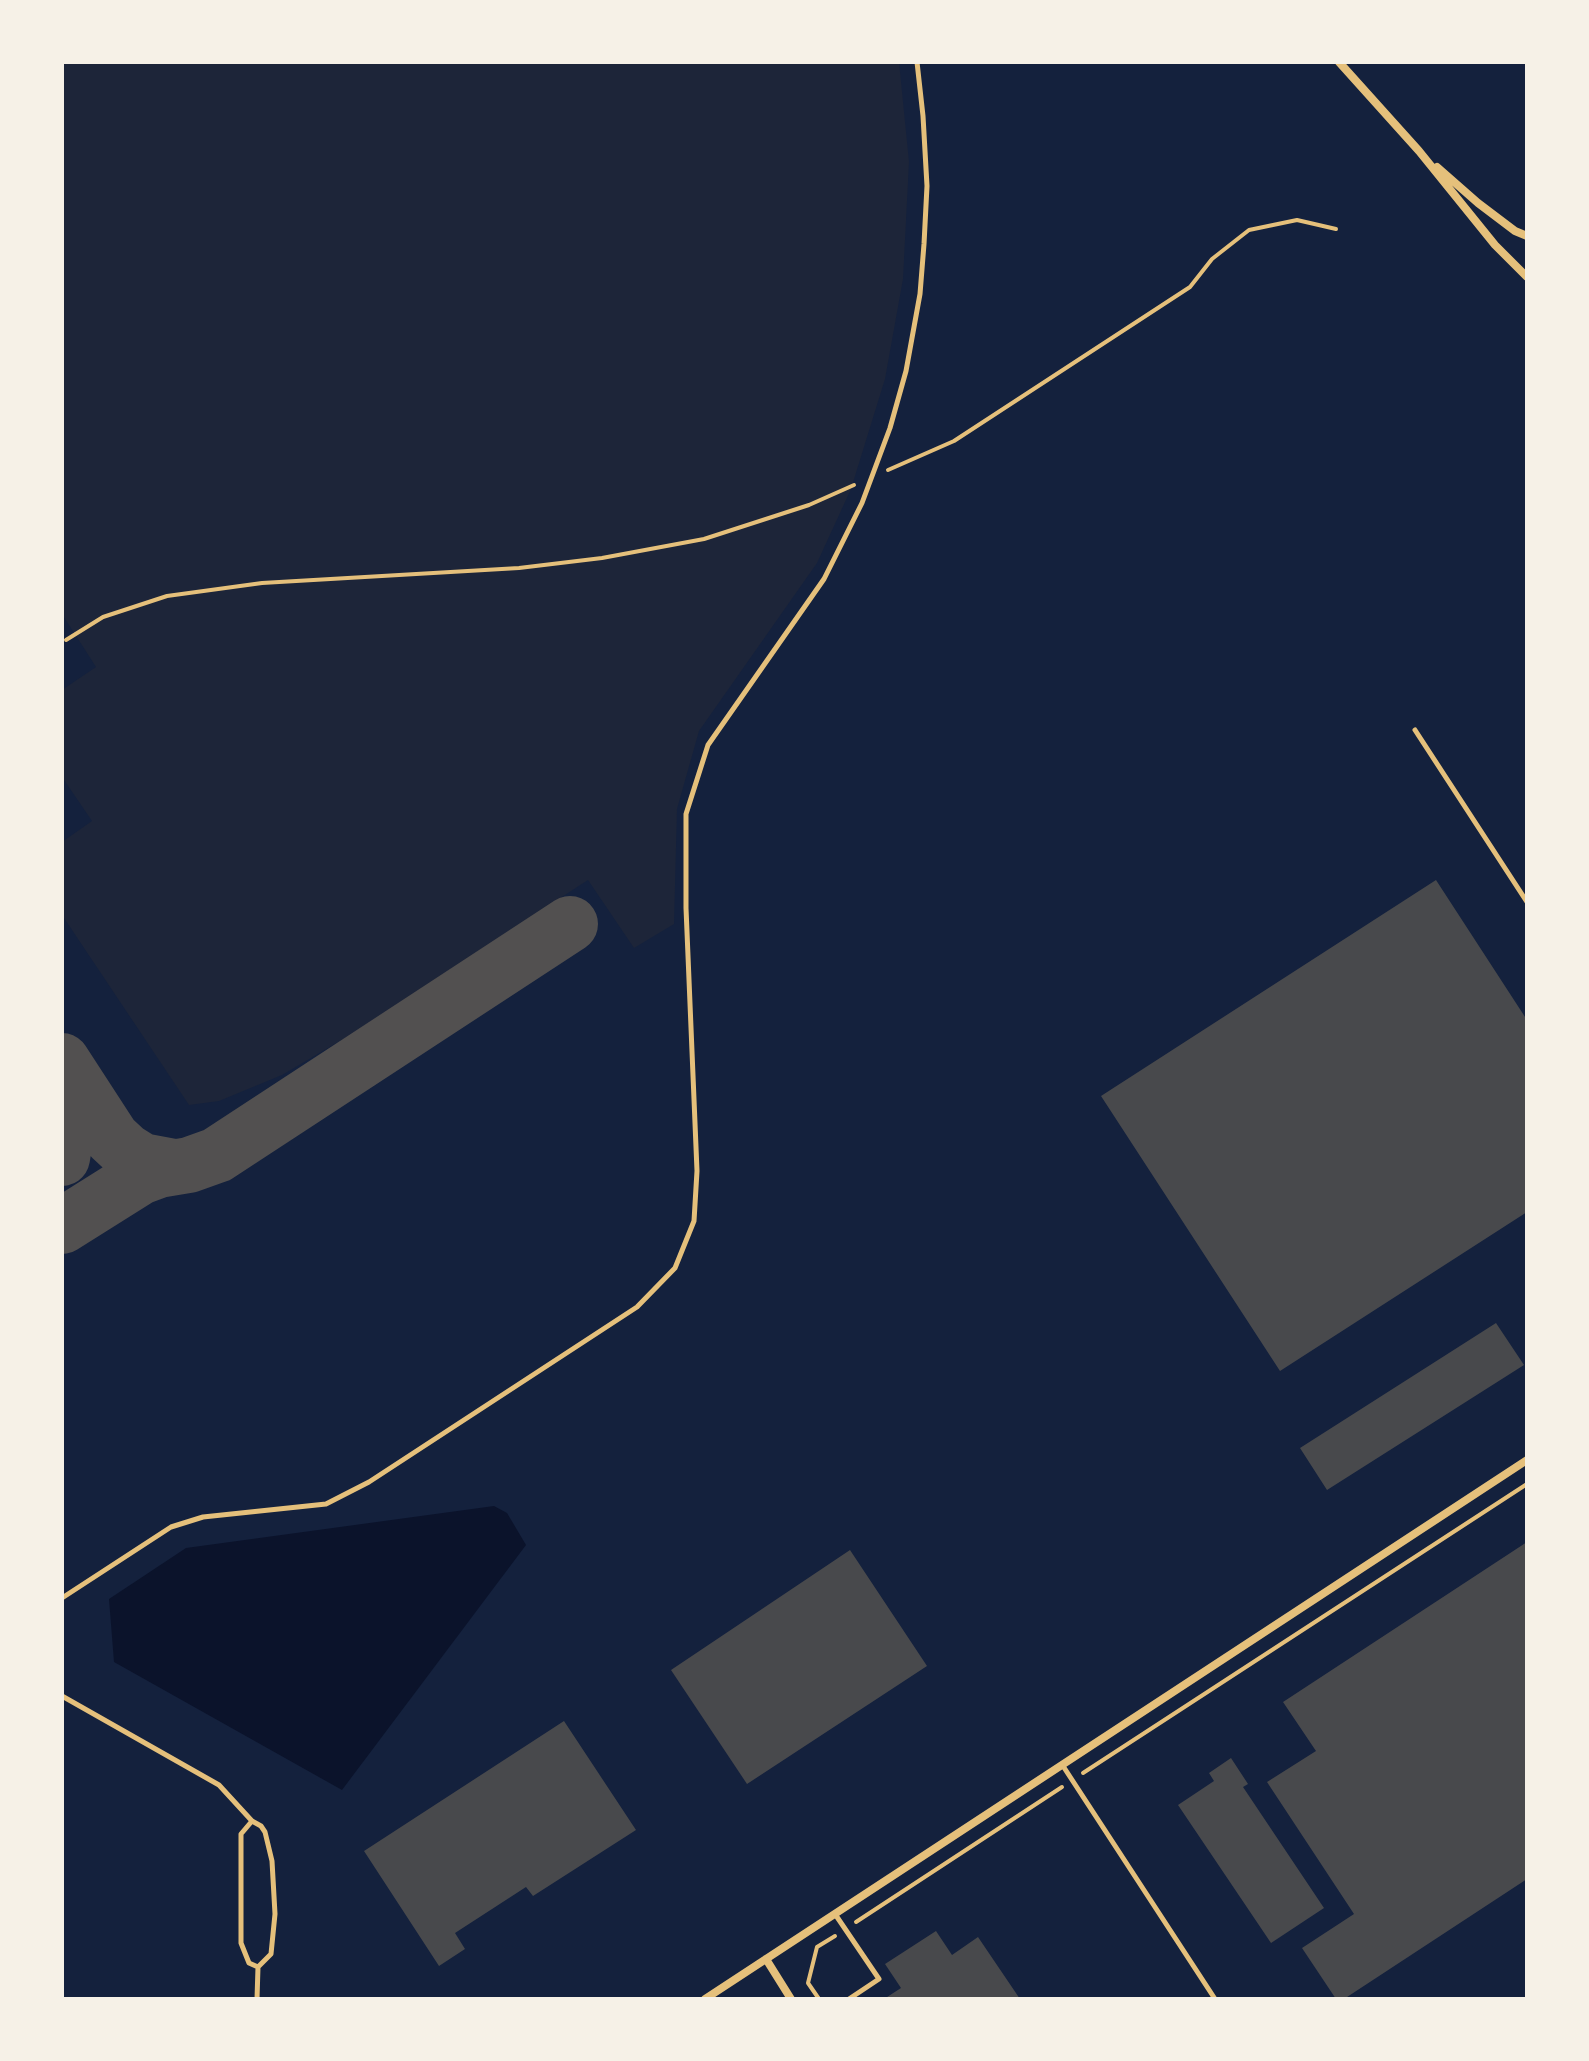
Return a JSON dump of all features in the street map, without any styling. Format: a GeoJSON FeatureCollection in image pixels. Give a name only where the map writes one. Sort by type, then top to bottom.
{"type":"FeatureCollection","features":[{"type":"Feature","properties":{"kind":"street"},"geometry":{"type":"LineString","coordinates":[[1339,62],[1419,151],[1495,245],[1527,277]]}},
{"type":"Feature","properties":{"kind":"street"},"geometry":{"type":"LineString","coordinates":[[1419,151],[1478,203],[1515,231],[1527,236]]}},
{"type":"Feature","properties":{"kind":"street"},"geometry":{"type":"LineString","coordinates":[[705,1999],[1527,1460]]}},
{"type":"Feature","properties":{"kind":"street"},"geometry":{"type":"LineString","coordinates":[[766,1959],[791,1999]]}},
{"type":"Feature","properties":{"kind":"lane"},"geometry":{"type":"LineString","coordinates":[[62,1598],[171,1527],[203,1517],[326,1504],[369,1482],[637,1307],[675,1268],[694,1221],[697,1171],[686,908],[686,814],[708,745],[824,579],[862,503],[906,371],[920,294],[927,186],[917,62]]}},
{"type":"Feature","properties":{"kind":"lane"},"geometry":{"type":"LineString","coordinates":[[1415,730],[1527,902]]}},
{"type":"Feature","properties":{"kind":"lane"},"geometry":{"type":"LineString","coordinates":[[62,1696],[219,1785],[252,1821],[261,1826],[272,1861],[275,1914],[271,1954],[258,1967],[257,1999]]}},
{"type":"Feature","properties":{"kind":"lane"},"geometry":{"type":"LineString","coordinates":[[1062,1765],[1215,1999]]}},
{"type":"Feature","properties":{"kind":"lane"},"geometry":{"type":"LineString","coordinates":[[252,1821],[241,1834],[241,1943],[249,1963],[258,1967]]}},
{"type":"Feature","properties":{"kind":"lane"},"geometry":{"type":"LineString","coordinates":[[835,1914],[879,1979],[849,1999]]}},
{"type":"Feature","properties":{"kind":"path"},"geometry":{"type":"LineString","coordinates":[[66,640],[103,617],[167,596],[262,583],[519,568],[602,558],[704,539],[809,505],[954,441],[1190,287],[1212,259],[1249,230],[1297,220],[1336,229]]}},
{"type":"Feature","properties":{"kind":"path"},"geometry":{"type":"LineString","coordinates":[[819,1999],[808,1983],[817,1947],[1527,1484]]}},
{"type":"Feature","properties":{"kind":"shaded area"},"geometry":{"type":"Polygon","coordinates":[[[62,62],[899,62],[909,162],[903,279],[885,379],[851,489],[817,563],[699,731],[677,809],[674,924],[634,948],[588,880],[345,1038],[282,1075],[219,1101],[189,1105],[62,915],[62,842],[92,821],[62,777],[62,690],[96,667],[62,614],[62,62]]]}},
{"type":"Feature","properties":{"kind":"shaded area"},"geometry":{"type":"Polygon","coordinates":[[[494,1506],[507,1513],[526,1545],[342,1790],[114,1662],[109,1599],[186,1548],[494,1506]]]}},
{"type":"Feature","properties":{"kind":"building"},"geometry":{"type":"Polygon","coordinates":[[[1436,880],[1527,1020],[1527,1212],[1280,1371],[1101,1096],[1436,880]]]}},
{"type":"Feature","properties":{"kind":"building"},"geometry":{"type":"Polygon","coordinates":[[[1496,1323],[1524,1365],[1327,1490],[1300,1448],[1496,1323]]]}},
{"type":"Feature","properties":{"kind":"building"},"geometry":{"type":"Polygon","coordinates":[[[1527,1542],[1527,1879],[1344,1999],[1336,1999],[1302,1948],[1354,1914],[1267,1782],[1316,1751],[1283,1702],[1527,1542]]]}},
{"type":"Feature","properties":{"kind":"building"},"geometry":{"type":"Polygon","coordinates":[[[850,1550],[927,1666],[747,1784],[671,1670],[850,1550]]]}},
{"type":"Feature","properties":{"kind":"building"},"geometry":{"type":"Polygon","coordinates":[[[564,1721],[636,1830],[533,1896],[526,1887],[455,1933],[465,1949],[439,1966],[364,1851],[564,1721]]]}},
{"type":"Feature","properties":{"kind":"building"},"geometry":{"type":"Polygon","coordinates":[[[1231,1758],[1248,1784],[1243,1787],[1324,1908],[1271,1943],[1178,1805],[1214,1781],[1209,1773],[1231,1758]]]}},
{"type":"Feature","properties":{"kind":"building"},"geometry":{"type":"Polygon","coordinates":[[[936,1931],[952,1955],[978,1937],[1020,1999],[884,1999],[901,1988],[885,1964],[936,1931]]]}},
{"type":"Feature","properties":{"kind":"taxiway"},"geometry":{"type":"LineString","coordinates":[[62,1226],[140,1177],[217,1155],[570,924]]}},
{"type":"Feature","properties":{"kind":"taxiway"},"geometry":{"type":"LineString","coordinates":[[62,1061],[112,1138],[142,1161],[174,1167]]}},
{"type":"Feature","properties":{"kind":"taxiway"},"geometry":{"type":"LineString","coordinates":[[62,1088],[66,1134],[62,1158]]}}]}
